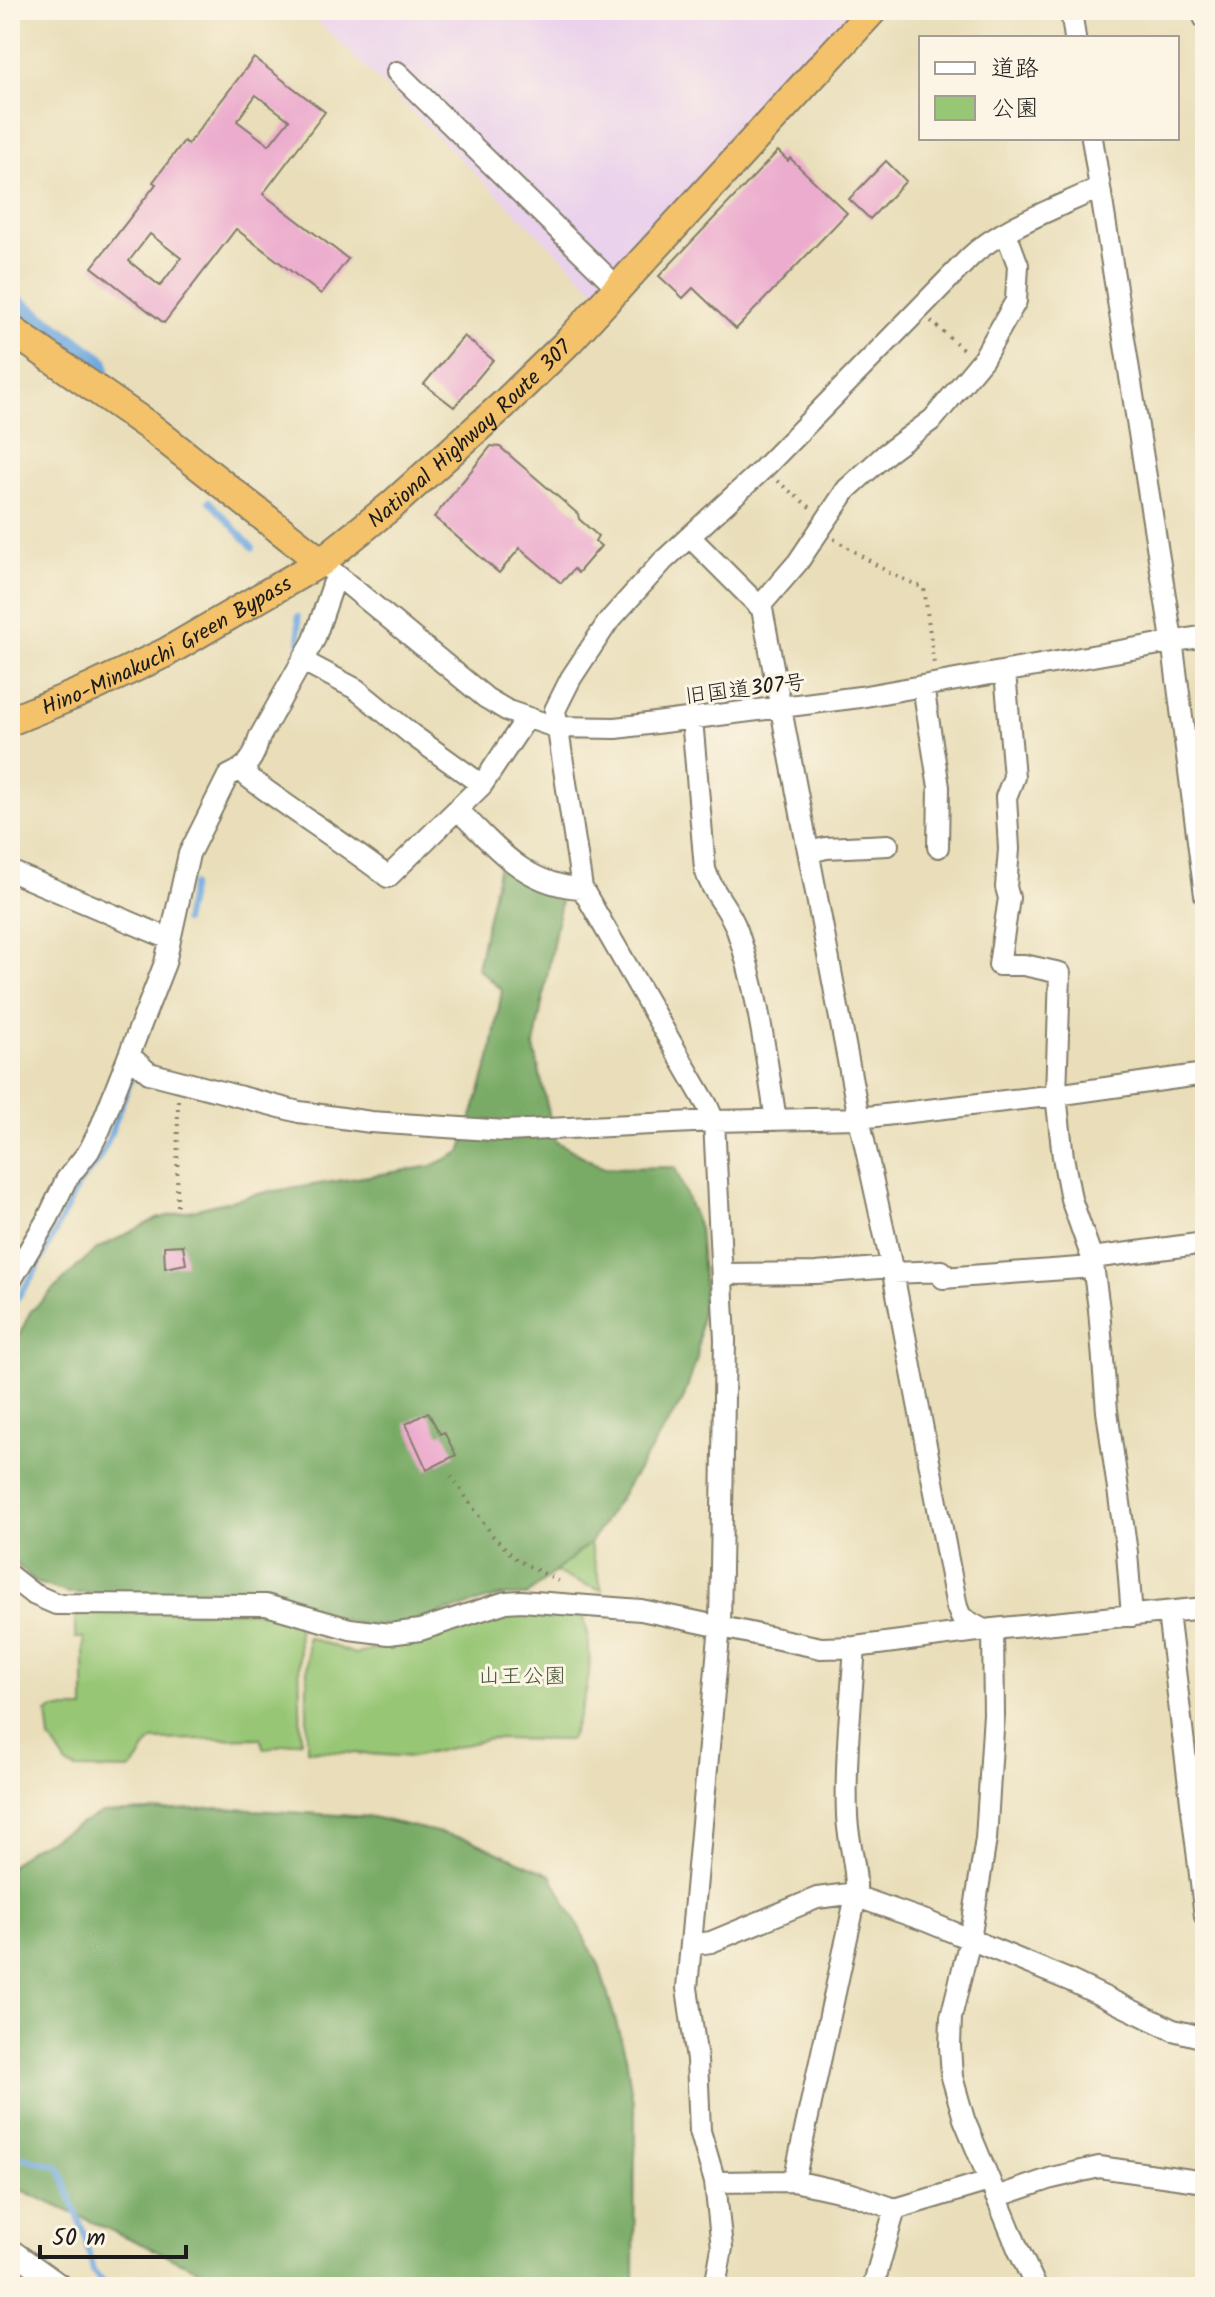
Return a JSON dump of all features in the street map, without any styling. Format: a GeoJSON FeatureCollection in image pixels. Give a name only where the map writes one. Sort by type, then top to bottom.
{"type":"FeatureCollection","features":[{"type":"Feature","properties":{"kind":"highway","name":"National Highway Route 307"},"geometry":{"type":"LineString","coordinates":[[328,569],[392,505],[569,341],[873,10]]}},
{"type":"Feature","properties":{"kind":"highway"},"geometry":{"type":"LineString","coordinates":[[10,329],[150,427],[328,569]]}},
{"type":"Feature","properties":{"kind":"highway","name":"Hino-Minakuchi Green Bypass"},"geometry":{"type":"LineString","coordinates":[[10,721],[165,653],[328,569]]}},
{"type":"Feature","properties":{"kind":"street"},"geometry":{"type":"LineString","coordinates":[[1071,10],[1075,36]]}},
{"type":"Feature","properties":{"kind":"street"},"geometry":{"type":"LineString","coordinates":[[1201,10],[1205,19]]}},
{"type":"Feature","properties":{"kind":"street"},"geometry":{"type":"LineString","coordinates":[[397,72],[618,288]]}},
{"type":"Feature","properties":{"kind":"street"},"geometry":{"type":"LineString","coordinates":[[1092,140],[1172,640],[1205,895]]}},
{"type":"Feature","properties":{"kind":"street"},"geometry":{"type":"LineString","coordinates":[[715,2287],[722,2248],[715,2182],[700,2131],[697,2060],[687,1988],[720,1625],[725,1340],[714,1121],[582,888],[555,727],[555,710],[571,678],[608,622],[663,561],[763,469],[979,249],[1099,188]]}},
{"type":"Feature","properties":{"kind":"street"},"geometry":{"type":"LineString","coordinates":[[760,606],[798,562],[847,489],[887,453],[933,419],[983,359],[1016,301],[1018,265],[1006,233]]}},
{"type":"Feature","properties":{"kind":"street"},"geometry":{"type":"LineString","coordinates":[[690,537],[760,606],[783,708],[859,1118],[892,1270],[957,1607],[961,1617],[989,1630]]}},
{"type":"Feature","properties":{"kind":"street"},"geometry":{"type":"LineString","coordinates":[[10,1282],[48,1218],[66,1180],[89,1151],[130,1056],[165,963],[189,854],[228,776],[240,771],[256,752],[259,738],[314,640],[328,569]]}},
{"type":"Feature","properties":{"kind":"street","name":"旧国道307号"},"geometry":{"type":"LineString","coordinates":[[328,569],[486,698],[526,719],[555,727],[596,729],[783,708],[1205,636]]}},
{"type":"Feature","properties":{"kind":"street"},"geometry":{"type":"LineString","coordinates":[[303,661],[356,689],[411,734],[482,785]]}},
{"type":"Feature","properties":{"kind":"street"},"geometry":{"type":"LineString","coordinates":[[1005,672],[1014,777],[1006,797],[1009,849],[1006,887],[1009,898],[999,965],[1024,965],[1060,973],[1056,1095],[1071,1199],[1093,1263],[1132,1616]]}},
{"type":"Feature","properties":{"kind":"street"},"geometry":{"type":"LineString","coordinates":[[930,685],[939,787],[938,847]]}},
{"type":"Feature","properties":{"kind":"street"},"geometry":{"type":"LineString","coordinates":[[240,771],[307,822],[343,842],[388,877],[482,785],[526,719]]}},
{"type":"Feature","properties":{"kind":"street"},"geometry":{"type":"LineString","coordinates":[[692,719],[705,869],[709,883],[728,908],[738,931],[758,1012],[776,1120]]}},
{"type":"Feature","properties":{"kind":"street"},"geometry":{"type":"LineString","coordinates":[[458,810],[522,870],[558,884],[582,888]]}},
{"type":"Feature","properties":{"kind":"street"},"geometry":{"type":"LineString","coordinates":[[810,852],[826,848],[888,845]]}},
{"type":"Feature","properties":{"kind":"street"},"geometry":{"type":"LineString","coordinates":[[10,871],[170,939]]}},
{"type":"Feature","properties":{"kind":"street"},"geometry":{"type":"LineString","coordinates":[[130,1056],[149,1073],[299,1112],[458,1129],[559,1130],[714,1121],[859,1118],[1205,1074]]}},
{"type":"Feature","properties":{"kind":"street"},"geometry":{"type":"LineString","coordinates":[[722,1274],[892,1270],[942,1271],[943,1278],[1093,1263],[1205,1243]]}},
{"type":"Feature","properties":{"kind":"street"},"geometry":{"type":"LineString","coordinates":[[10,1576],[33,1594],[56,1604],[266,1605],[369,1633],[420,1630],[506,1602],[521,1601],[641,1610],[821,1648],[855,1647],[1205,1608]]}},
{"type":"Feature","properties":{"kind":"street"},"geometry":{"type":"LineString","coordinates":[[1168,1613],[1205,1916]]}},
{"type":"Feature","properties":{"kind":"street"},"geometry":{"type":"LineString","coordinates":[[989,1630],[992,1766],[986,1839],[970,1940],[951,2017],[950,2046],[956,2096],[1036,2287]]}},
{"type":"Feature","properties":{"kind":"street"},"geometry":{"type":"LineString","coordinates":[[794,2181],[856,1896],[857,1879],[848,1842],[846,1791],[855,1647]]}},
{"type":"Feature","properties":{"kind":"street"},"geometry":{"type":"LineString","coordinates":[[691,1945],[711,1942],[817,1898],[856,1896],[1071,1981],[1173,2030],[1205,2038]]}},
{"type":"Feature","properties":{"kind":"street"},"geometry":{"type":"LineString","coordinates":[[715,2182],[794,2181],[852,2194],[895,2209],[1099,2167],[1205,2182]]}},
{"type":"Feature","properties":{"kind":"street"},"geometry":{"type":"LineString","coordinates":[[873,2287],[895,2209]]}},
{"type":"Feature","properties":{"kind":"street"},"geometry":{"type":"LineString","coordinates":[[10,2249],[63,2287]]}},
{"type":"Feature","properties":{"kind":"path"},"geometry":{"type":"LineString","coordinates":[[919,310],[962,349],[976,359],[983,359]]}},
{"type":"Feature","properties":{"kind":"path"},"geometry":{"type":"LineString","coordinates":[[763,469],[822,524],[878,567],[924,588],[930,685]]}},
{"type":"Feature","properties":{"kind":"path"},"geometry":{"type":"LineString","coordinates":[[177,1206],[179,1082]]}},
{"type":"Feature","properties":{"kind":"path"},"geometry":{"type":"LineString","coordinates":[[451,1476],[493,1536],[517,1560],[570,1587]]}},
{"type":"Feature","properties":{"kind":"shaded area"},"geometry":{"type":"Polygon","coordinates":[[[306,10],[855,10],[596,290],[306,10]]]}},
{"type":"Feature","properties":{"kind":"green space"},"geometry":{"type":"Polygon","coordinates":[[[499,865],[562,895],[534,1047],[555,1141],[604,1168],[675,1167],[699,1228],[704,1287],[697,1358],[683,1400],[591,1542],[526,1596],[500,1596],[404,1624],[366,1626],[257,1596],[69,1593],[37,1583],[10,1558],[10,1355],[30,1312],[95,1250],[156,1219],[262,1193],[432,1166],[461,1152],[490,1059],[502,990],[477,968],[499,865]]]}},
{"type":"Feature","properties":{"kind":"green space"},"geometry":{"type":"Polygon","coordinates":[[[579,1502],[602,1590],[521,1557],[579,1502]]]}},
{"type":"Feature","properties":{"kind":"green space","name":"山王公園"},"geometry":{"type":"Polygon","coordinates":[[[523,1608],[583,1616],[590,1664],[581,1709],[570,1740],[490,1739],[412,1757],[307,1750],[307,1637],[355,1654],[523,1608]]]}},
{"type":"Feature","properties":{"kind":"green space"},"geometry":{"type":"Polygon","coordinates":[[[264,1611],[298,1623],[301,1741],[264,1749],[260,1738],[153,1740],[129,1770],[76,1769],[67,1765],[50,1739],[47,1713],[54,1709],[84,1709],[84,1638],[75,1638],[75,1617],[83,1612],[264,1611]]]}},
{"type":"Feature","properties":{"kind":"green space"},"geometry":{"type":"Polygon","coordinates":[[[217,1808],[372,1817],[471,1840],[551,1875],[599,1965],[626,2056],[635,2116],[634,2287],[229,2287],[215,2277],[10,2185],[10,1866],[32,1848],[102,1813],[217,1808]]]}},
{"type":"Feature","properties":{"kind":"building"},"geometry":{"type":"Polygon","coordinates":[[[254,58],[325,112],[263,194],[348,259],[321,294],[236,229],[164,323],[92,267],[156,184],[153,182],[184,141],[188,144],[254,58]],[[256,95],[237,121],[269,145],[289,120],[256,95]],[[150,234],[129,261],[160,286],[181,258],[150,234]]]}},
{"type":"Feature","properties":{"kind":"building"},"geometry":{"type":"Polygon","coordinates":[[[778,151],[788,161],[790,158],[847,213],[736,329],[693,288],[683,298],[659,276],[778,151]]]}},
{"type":"Feature","properties":{"kind":"building"},"geometry":{"type":"Polygon","coordinates":[[[886,161],[906,181],[870,219],[849,199],[886,161]]]}},
{"type":"Feature","properties":{"kind":"building"},"geometry":{"type":"Polygon","coordinates":[[[464,336],[493,360],[454,407],[424,384],[464,336]]]}},
{"type":"Feature","properties":{"kind":"building"},"geometry":{"type":"Polygon","coordinates":[[[491,446],[500,447],[578,514],[579,519],[598,536],[595,541],[601,546],[578,573],[574,569],[561,583],[520,548],[499,573],[434,517],[491,446]]]}},
{"type":"Feature","properties":{"kind":"building"},"geometry":{"type":"Polygon","coordinates":[[[183,1245],[186,1264],[165,1268],[164,1246],[183,1245]]]}},
{"type":"Feature","properties":{"kind":"building"},"geometry":{"type":"Polygon","coordinates":[[[428,1412],[440,1434],[444,1432],[456,1455],[427,1470],[406,1424],[428,1412]]]}},
{"type":"Feature","properties":{"kind":"waterway"},"geometry":{"type":"LineString","coordinates":[[10,310],[92,368]]}},
{"type":"Feature","properties":{"kind":"waterway"},"geometry":{"type":"LineString","coordinates":[[209,501],[253,548]]}},
{"type":"Feature","properties":{"kind":"waterway"},"geometry":{"type":"LineString","coordinates":[[298,617],[300,649]]}},
{"type":"Feature","properties":{"kind":"waterway"},"geometry":{"type":"LineString","coordinates":[[239,764],[239,751],[253,731]]}},
{"type":"Feature","properties":{"kind":"waterway"},"geometry":{"type":"LineString","coordinates":[[184,921],[192,885]]}},
{"type":"Feature","properties":{"kind":"waterway"},"geometry":{"type":"LineString","coordinates":[[10,1309],[35,1272],[78,1186],[107,1143],[132,1077]]}},
{"type":"Feature","properties":{"kind":"waterway"},"geometry":{"type":"LineString","coordinates":[[10,2154],[59,2167],[84,2233],[93,2271],[106,2287]]}}]}
